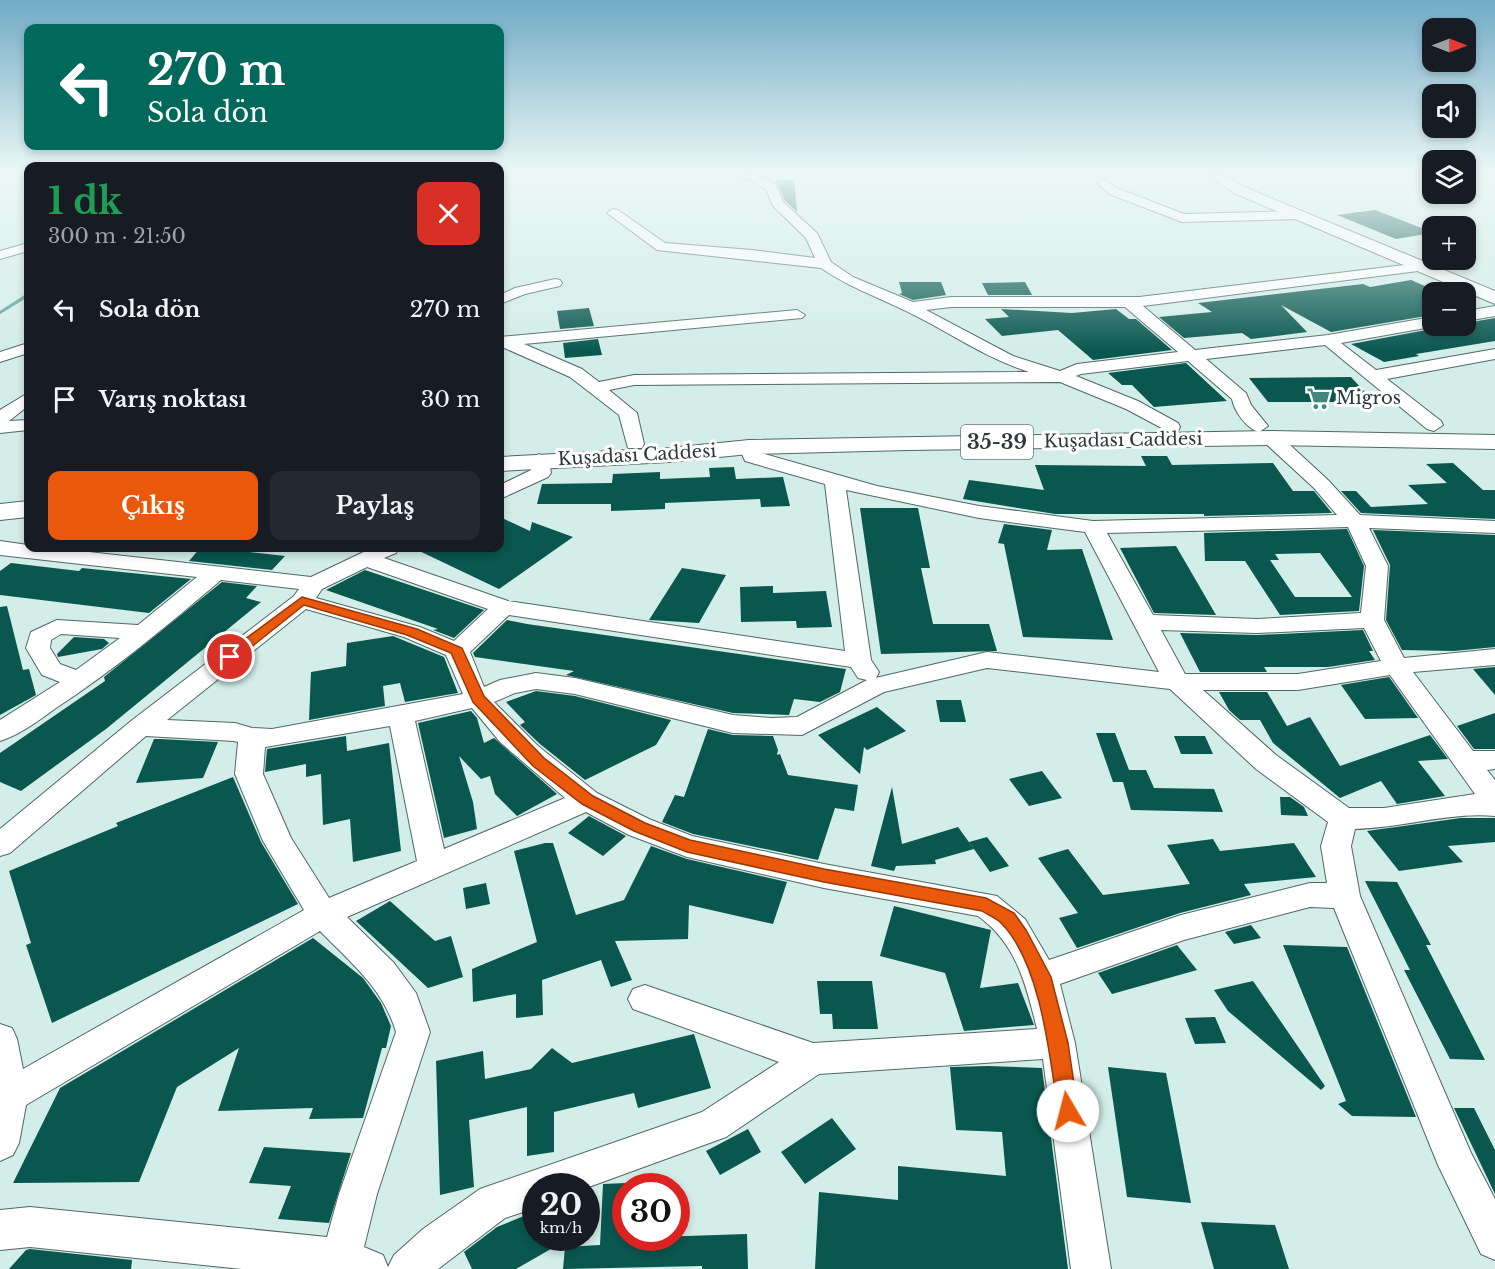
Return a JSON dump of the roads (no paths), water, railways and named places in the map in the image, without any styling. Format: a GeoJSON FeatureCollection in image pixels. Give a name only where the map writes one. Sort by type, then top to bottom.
{"type":"FeatureCollection","features":[{"type":"Feature","properties":{"kind":"main road"},"geometry":{"type":"LineString","coordinates":[[1342,233],[1495,298]]}},
{"type":"Feature","properties":{"kind":"main road","name":"Kuşadası Caddesi"},"geometry":{"type":"LineString","coordinates":[[504,464],[669,455],[749,447],[1495,424]]}},
{"type":"Feature","properties":{"kind":"main road","name":"Kuşadası Caddesi"},"geometry":{"type":"LineString","coordinates":[[504,452],[762,436],[1172,427],[1495,442]]}},
{"type":"Feature","properties":{"kind":"street"},"geometry":{"type":"LineString","coordinates":[[642,233],[662,247],[752,254],[825,264],[848,280],[911,307],[958,335],[1008,360],[1062,377],[1132,405],[1172,427]]}},
{"type":"Feature","properties":{"kind":"street"},"geometry":{"type":"LineString","coordinates":[[809,233],[825,264]]}},
{"type":"Feature","properties":{"kind":"street"},"geometry":{"type":"LineString","coordinates":[[0,255],[24,248]]}},
{"type":"Feature","properties":{"kind":"street"},"geometry":{"type":"LineString","coordinates":[[911,307],[951,302],[1129,302],[1421,267]]}},
{"type":"Feature","properties":{"kind":"street"},"geometry":{"type":"LineString","coordinates":[[504,298],[520,291],[555,283]]}},
{"type":"Feature","properties":{"kind":"street"},"geometry":{"type":"LineString","coordinates":[[1129,302],[1240,397],[1242,406],[1265,432],[1321,484],[1354,521],[1367,541],[1377,566],[1372,621],[1396,666],[1495,801]]}},
{"type":"Feature","properties":{"kind":"street"},"geometry":{"type":"LineString","coordinates":[[1476,314],[1495,311]]}},
{"type":"Feature","properties":{"kind":"street"},"geometry":{"type":"LineString","coordinates":[[504,340],[797,315]]}},
{"type":"Feature","properties":{"kind":"street"},"geometry":{"type":"LineString","coordinates":[[595,388],[646,380],[1062,377],[1077,369],[1328,340],[1422,324]]}},
{"type":"Feature","properties":{"kind":"street"},"geometry":{"type":"LineString","coordinates":[[1328,340],[1434,425]]}},
{"type":"Feature","properties":{"kind":"street"},"geometry":{"type":"LineString","coordinates":[[504,341],[576,373],[628,413],[635,444]]}},
{"type":"Feature","properties":{"kind":"street"},"geometry":{"type":"LineString","coordinates":[[0,357],[24,349]]}},
{"type":"Feature","properties":{"kind":"street"},"geometry":{"type":"LineString","coordinates":[[1373,376],[1495,354]]}},
{"type":"Feature","properties":{"kind":"street"},"geometry":{"type":"LineString","coordinates":[[0,419],[24,401]]}},
{"type":"Feature","properties":{"kind":"street"},"geometry":{"type":"LineString","coordinates":[[0,427],[24,425]]}},
{"type":"Feature","properties":{"kind":"street"},"geometry":{"type":"LineString","coordinates":[[749,447],[752,457],[835,483],[979,512],[1093,527],[1354,521],[1495,527]]}},
{"type":"Feature","properties":{"kind":"street"},"geometry":{"type":"LineString","coordinates":[[504,491],[541,472],[539,460]]}},
{"type":"Feature","properties":{"kind":"street"},"geometry":{"type":"LineString","coordinates":[[835,483],[859,661],[876,686]]}},
{"type":"Feature","properties":{"kind":"street"},"geometry":{"type":"LineString","coordinates":[[1093,527],[1177,682],[1209,708],[1266,762],[1343,819],[1384,818],[1474,804],[1495,806]]}},
{"type":"Feature","properties":{"kind":"street"},"geometry":{"type":"LineString","coordinates":[[0,548],[24,551]]}},
{"type":"Feature","properties":{"kind":"street"},"geometry":{"type":"LineString","coordinates":[[35,552],[216,573],[308,592],[457,651]]}},
{"type":"Feature","properties":{"kind":"street"},"geometry":{"type":"LineString","coordinates":[[0,845],[140,727],[308,592],[380,552]]}},
{"type":"Feature","properties":{"kind":"street"},"geometry":{"type":"LineString","coordinates":[[365,559],[504,607],[859,661]]}},
{"type":"Feature","properties":{"kind":"street"},"geometry":{"type":"LineString","coordinates":[[0,732],[143,632],[216,573]]}},
{"type":"Feature","properties":{"kind":"street"},"geometry":{"type":"LineString","coordinates":[[457,651],[504,607]]}},
{"type":"Feature","properties":{"kind":"street"},"geometry":{"type":"LineString","coordinates":[[1143,622],[1257,626],[1372,621]]}},
{"type":"Feature","properties":{"kind":"street"},"geometry":{"type":"LineString","coordinates":[[77,680],[51,669],[39,648],[40,637],[57,627],[143,632]]}},
{"type":"Feature","properties":{"kind":"street"},"geometry":{"type":"LineString","coordinates":[[457,651],[478,699],[539,762],[587,800],[639,827],[687,846],[824,876],[986,904],[1007,918],[1020,936],[1041,977],[1058,1043],[1091,1269]]}},
{"type":"Feature","properties":{"kind":"street"},"geometry":{"type":"LineString","coordinates":[[140,727],[235,732],[252,737],[272,738],[478,699],[509,686],[536,681],[575,686],[733,724],[771,727],[802,726],[876,686],[987,660],[1177,682],[1298,682],[1396,666],[1495,657]]}},
{"type":"Feature","properties":{"kind":"street"},"geometry":{"type":"LineString","coordinates":[[401,715],[433,865]]}},
{"type":"Feature","properties":{"kind":"street"},"geometry":{"type":"LineString","coordinates":[[0,1230],[30,1227],[355,1264],[358,1194],[413,1032],[404,1003],[382,973],[323,914],[278,842],[249,774],[252,737]]}},
{"type":"Feature","properties":{"kind":"street"},"geometry":{"type":"LineString","coordinates":[[1467,761],[1495,760]]}},
{"type":"Feature","properties":{"kind":"street"},"geometry":{"type":"LineString","coordinates":[[5,1098],[323,914],[587,800]]}},
{"type":"Feature","properties":{"kind":"street"},"geometry":{"type":"LineString","coordinates":[[1343,819],[1336,846],[1345,896],[1457,1164],[1495,1240]]}},
{"type":"Feature","properties":{"kind":"street"},"geometry":{"type":"LineString","coordinates":[[1041,977],[1181,928],[1310,895],[1345,896]]}},
{"type":"Feature","properties":{"kind":"street"},"geometry":{"type":"LineString","coordinates":[[645,999],[813,1059],[1058,1043]]}},
{"type":"Feature","properties":{"kind":"street"},"geometry":{"type":"LineString","coordinates":[[0,1039],[5,1098],[0,1143]]}},
{"type":"Feature","properties":{"kind":"street"},"geometry":{"type":"LineString","coordinates":[[578,1173],[713,1125],[813,1059]]}},
{"type":"Feature","properties":{"kind":"street"},"geometry":{"type":"LineString","coordinates":[[408,1269],[437,1243],[494,1203],[522,1194]]}},
{"type":"Feature","properties":{"kind":"waterway"},"geometry":{"type":"LineString","coordinates":[[0,313],[24,298]]}},
{"type":"Feature","properties":{"kind":"place","name":"Migros"},"geometry":{"type":"Point","coordinates":[1318,398]}}]}
